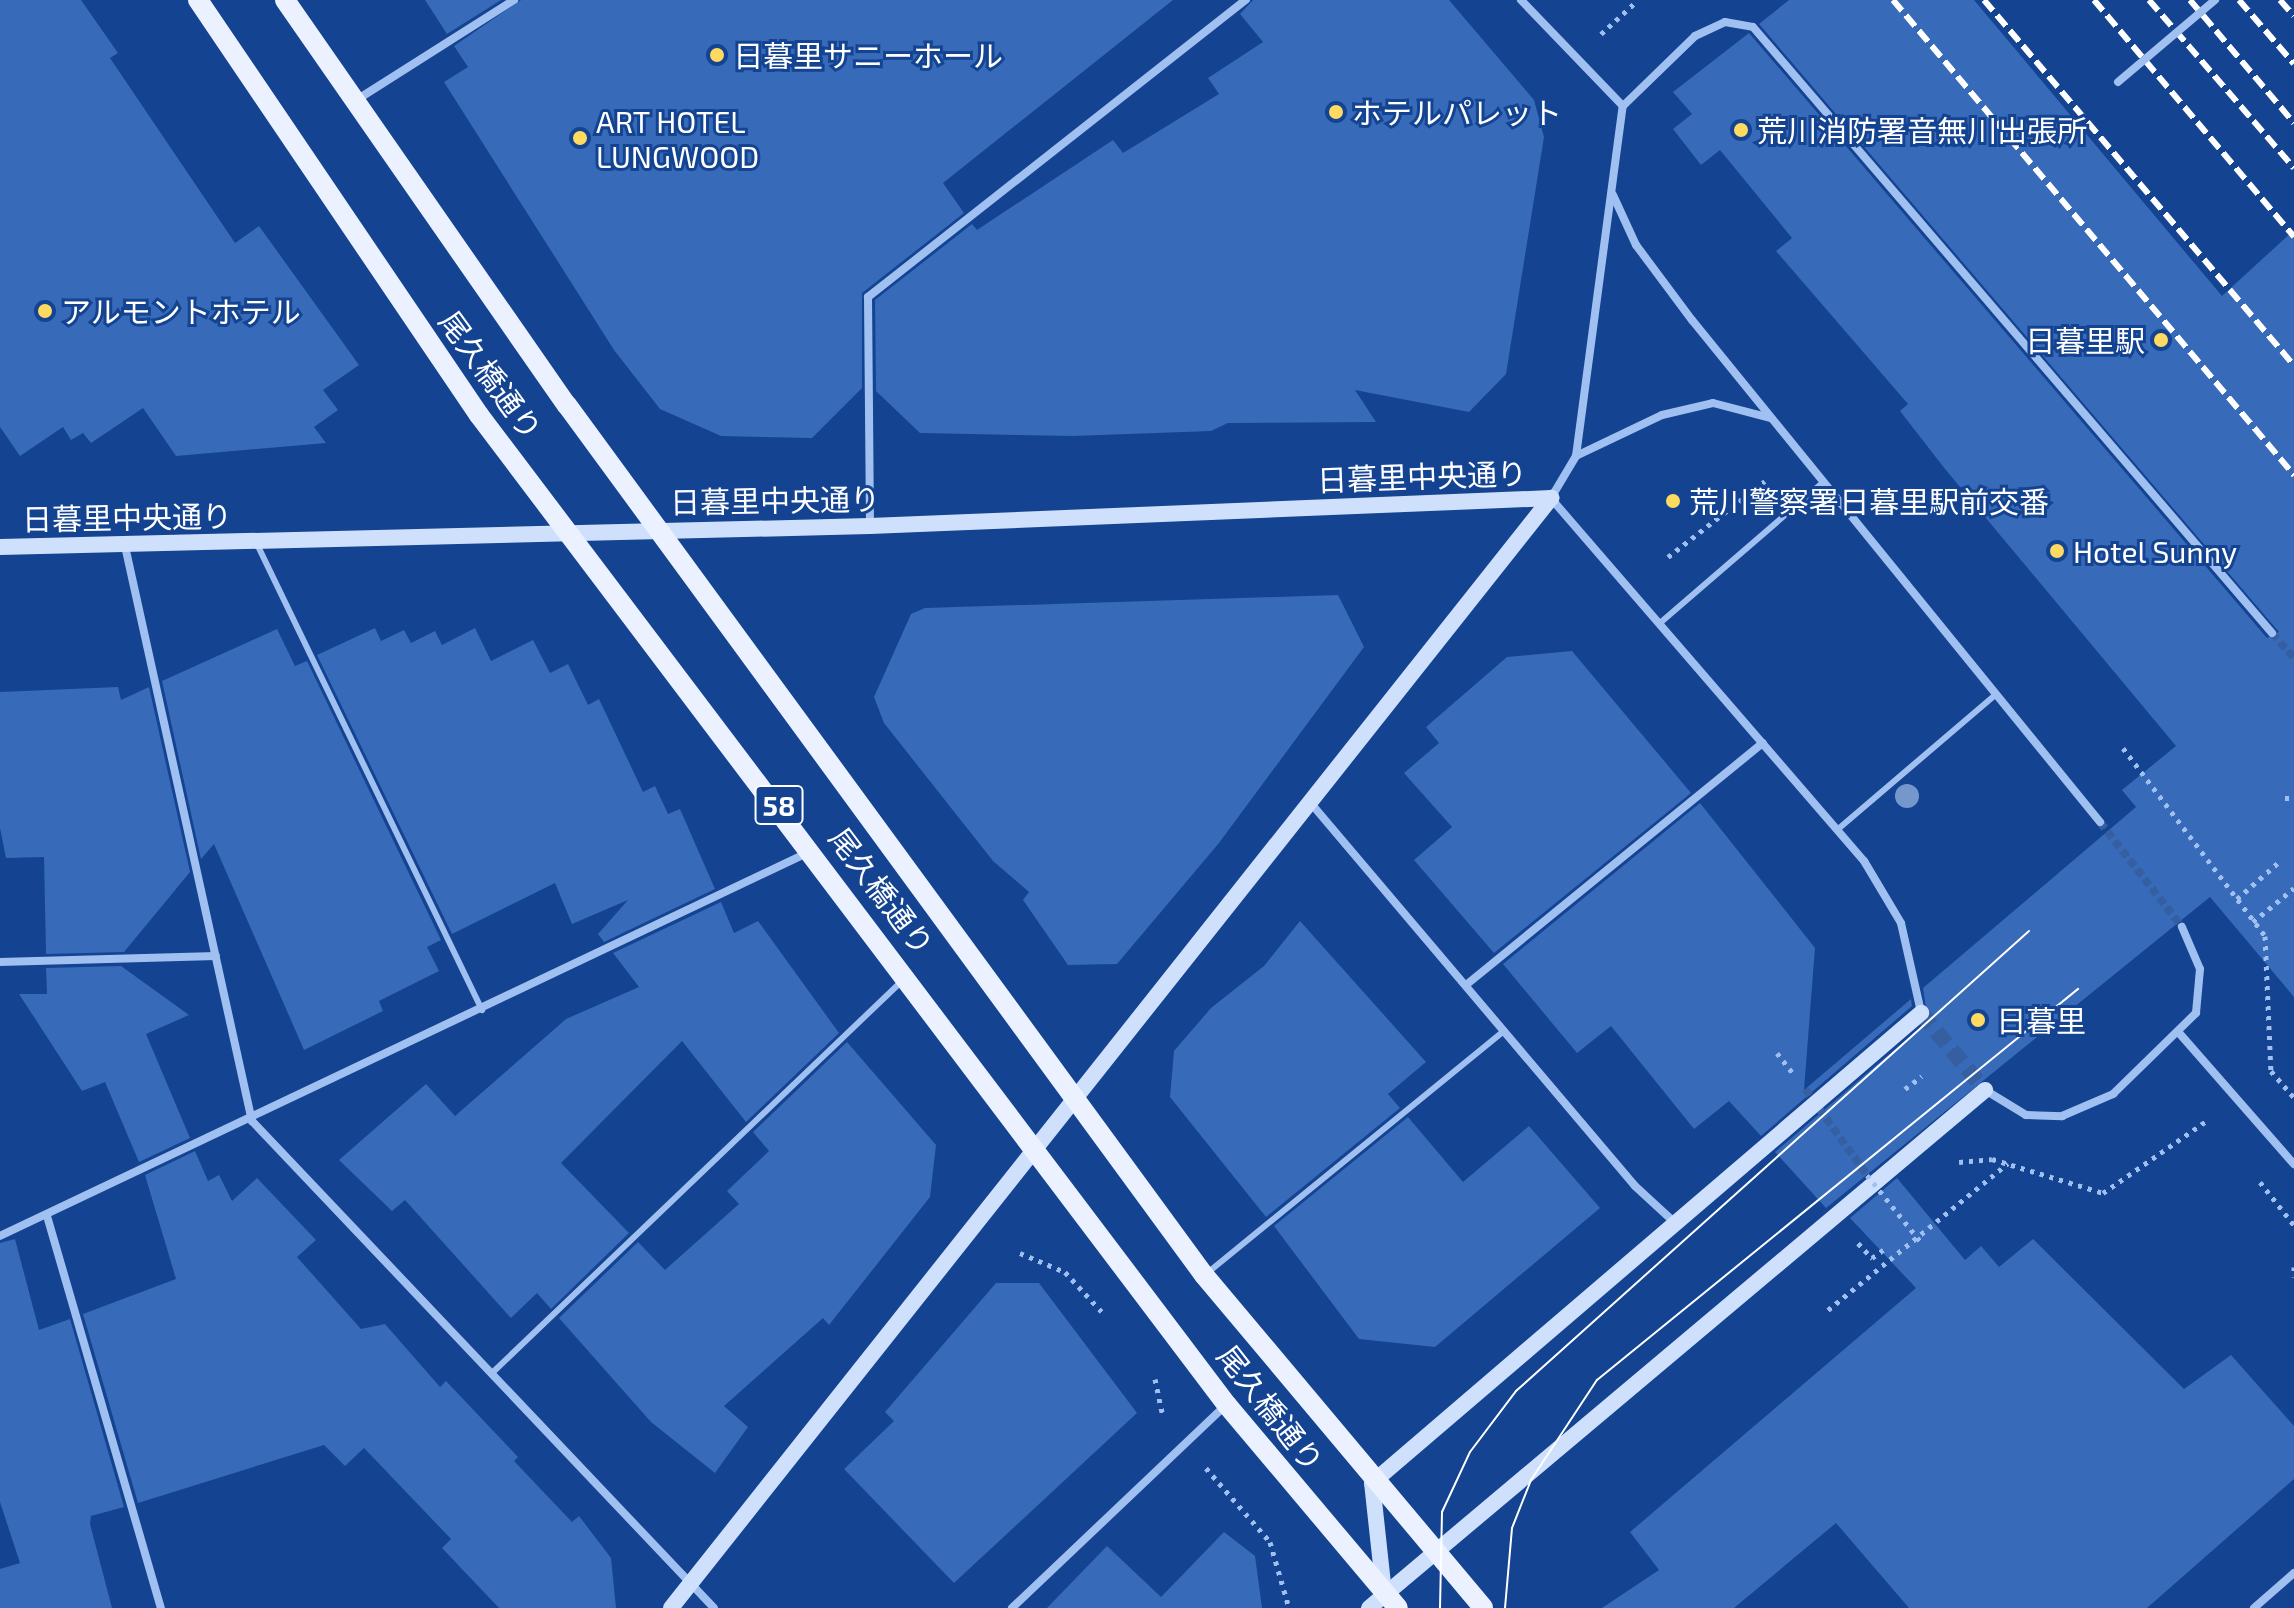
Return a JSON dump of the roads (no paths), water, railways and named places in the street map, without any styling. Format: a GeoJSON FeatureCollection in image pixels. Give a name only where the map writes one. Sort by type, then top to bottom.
{"type":"FeatureCollection","features":[{"type":"Feature","properties":{"kind":"main road","name":"尾久橋通り"},"geometry":{"type":"LineString","coordinates":[[198,0],[479,415],[813,850],[1227,1405],[1384,1603]]}},
{"type":"Feature","properties":{"kind":"main road","name":"尾久橋通り"},"geometry":{"type":"LineString","coordinates":[[285,0],[659,531],[1204,1275],[1372,1483],[1483,1608]]}},
{"type":"Feature","properties":{"kind":"street"},"geometry":{"type":"LineString","coordinates":[[357,100],[514,0]]}},
{"type":"Feature","properties":{"kind":"street"},"geometry":{"type":"LineString","coordinates":[[870,526],[868,297],[1246,0]]}},
{"type":"Feature","properties":{"kind":"street"},"geometry":{"type":"LineString","coordinates":[[1521,0],[1623,106]]}},
{"type":"Feature","properties":{"kind":"street"},"geometry":{"type":"LineString","coordinates":[[2118,82],[2215,0]]}},
{"type":"Feature","properties":{"kind":"street"},"geometry":{"type":"LineString","coordinates":[[671,1608],[1073,1095],[1551,498],[1576,456],[1623,106],[1695,36],[1725,22],[1753,27],[2272,633]]}},
{"type":"Feature","properties":{"kind":"street"},"geometry":{"type":"LineString","coordinates":[[1612,193],[1636,245],[1770,418],[2100,822]]}},
{"type":"Feature","properties":{"kind":"street"},"geometry":{"type":"LineString","coordinates":[[1576,456],[1662,415],[1713,403],[1770,418]]}},
{"type":"Feature","properties":{"kind":"street","name":"日暮里中央通り"},"geometry":{"type":"LineString","coordinates":[[0,547],[870,526],[1551,498]]}},
{"type":"Feature","properties":{"kind":"street"},"geometry":{"type":"LineString","coordinates":[[1384,1603],[1372,1483],[1673,1221],[1921,1013],[1901,923],[1837,830],[1551,498]]}},
{"type":"Feature","properties":{"kind":"street"},"geometry":{"type":"LineString","coordinates":[[125,546],[252,1121],[714,1608]]}},
{"type":"Feature","properties":{"kind":"street"},"geometry":{"type":"LineString","coordinates":[[1466,985],[1763,743]]}},
{"type":"Feature","properties":{"kind":"street"},"geometry":{"type":"LineString","coordinates":[[1309,800],[1504,1031],[1673,1221]]}},
{"type":"Feature","properties":{"kind":"street"},"geometry":{"type":"LineString","coordinates":[[0,1236],[252,1121],[813,850]]}},
{"type":"Feature","properties":{"kind":"street"},"geometry":{"type":"LineString","coordinates":[[1384,1603],[1432,1550],[1985,1090],[2026,1115],[2085,1110],[2180,1034],[2203,988],[2182,927]]}},
{"type":"Feature","properties":{"kind":"street"},"geometry":{"type":"LineString","coordinates":[[0,962],[216,956]]}},
{"type":"Feature","properties":{"kind":"street"},"geometry":{"type":"LineString","coordinates":[[2180,1034],[2294,1164]]}},
{"type":"Feature","properties":{"kind":"street"},"geometry":{"type":"LineString","coordinates":[[47,1216],[161,1608]]}},
{"type":"Feature","properties":{"kind":"street"},"geometry":{"type":"LineString","coordinates":[[1012,1608],[1227,1405]]}},
{"type":"Feature","properties":{"kind":"street"},"geometry":{"type":"LineString","coordinates":[[2254,1608],[2294,1573]]}},
{"type":"Feature","properties":{"kind":"lane"},"geometry":{"type":"LineString","coordinates":[[1660,623],[1822,483]]}},
{"type":"Feature","properties":{"kind":"lane"},"geometry":{"type":"LineString","coordinates":[[256,542],[482,1010]]}},
{"type":"Feature","properties":{"kind":"lane"},"geometry":{"type":"LineString","coordinates":[[1837,830],[1995,695]]}},
{"type":"Feature","properties":{"kind":"lane"},"geometry":{"type":"LineString","coordinates":[[491,1374],[908,976]]}},
{"type":"Feature","properties":{"kind":"lane"},"geometry":{"type":"LineString","coordinates":[[1204,1275],[1504,1031]]}},
{"type":"Feature","properties":{"kind":"tunnel"},"geometry":{"type":"LineString","coordinates":[[2272,633],[2294,658]]}},
{"type":"Feature","properties":{"kind":"tunnel"},"geometry":{"type":"LineString","coordinates":[[2100,822],[2182,927]]}},
{"type":"Feature","properties":{"kind":"tunnel"},"geometry":{"type":"LineString","coordinates":[[1921,1013],[1985,1090]]}},
{"type":"Feature","properties":{"kind":"tunnel"},"geometry":{"type":"LineString","coordinates":[[1805,1089],[1867,1175]]}},
{"type":"Feature","properties":{"kind":"tram line"},"geometry":{"type":"LineString","coordinates":[[1440,1608],[1442,1512],[1470,1452],[1516,1391],[2029,931]]}},
{"type":"Feature","properties":{"kind":"tram line"},"geometry":{"type":"LineString","coordinates":[[1505,1608],[1512,1528],[1531,1480],[1597,1380],[2078,989]]}},
{"type":"Feature","properties":{"kind":"railway"},"geometry":{"type":"LineString","coordinates":[[1893,0],[2294,475]]}},
{"type":"Feature","properties":{"kind":"railway"},"geometry":{"type":"LineString","coordinates":[[1984,0],[2294,366]]}},
{"type":"Feature","properties":{"kind":"railway"},"geometry":{"type":"LineString","coordinates":[[2094,0],[2294,237]]}},
{"type":"Feature","properties":{"kind":"railway"},"geometry":{"type":"LineString","coordinates":[[2149,0],[2294,168]]}},
{"type":"Feature","properties":{"kind":"railway"},"geometry":{"type":"LineString","coordinates":[[2190,0],[2294,123]]}},
{"type":"Feature","properties":{"kind":"railway"},"geometry":{"type":"LineString","coordinates":[[2239,0],[2294,64]]}},
{"type":"Feature","properties":{"kind":"railway"},"geometry":{"type":"LineString","coordinates":[[2280,0],[2294,16]]}},
{"type":"Feature","properties":{"kind":"place","name":"日暮里サニーホール"},"geometry":{"type":"Point","coordinates":[717,55]}},
{"type":"Feature","properties":{"kind":"place","name":"ホテルパレット"},"geometry":{"type":"Point","coordinates":[1336,112]}},
{"type":"Feature","properties":{"kind":"place","name":"荒川消防署音無川出張所"},"geometry":{"type":"Point","coordinates":[1741,130]}},
{"type":"Feature","properties":{"kind":"place","name":"ART HOTEL LUNGWOOD"},"geometry":{"type":"Point","coordinates":[580,138]}},
{"type":"Feature","properties":{"kind":"place","name":"アルモントホテル"},"geometry":{"type":"Point","coordinates":[45,311]}},
{"type":"Feature","properties":{"kind":"place","name":"日暮里駅"},"geometry":{"type":"Point","coordinates":[2161,340]}},
{"type":"Feature","properties":{"kind":"place","name":"荒川警察署日暮里駅前交番"},"geometry":{"type":"Point","coordinates":[1673,501]}},
{"type":"Feature","properties":{"kind":"place","name":"Hotel Sunny"},"geometry":{"type":"Point","coordinates":[2057,551]}},
{"type":"Feature","properties":{"kind":"place","name":"日暮里"},"geometry":{"type":"Point","coordinates":[1978,1020]}}]}
